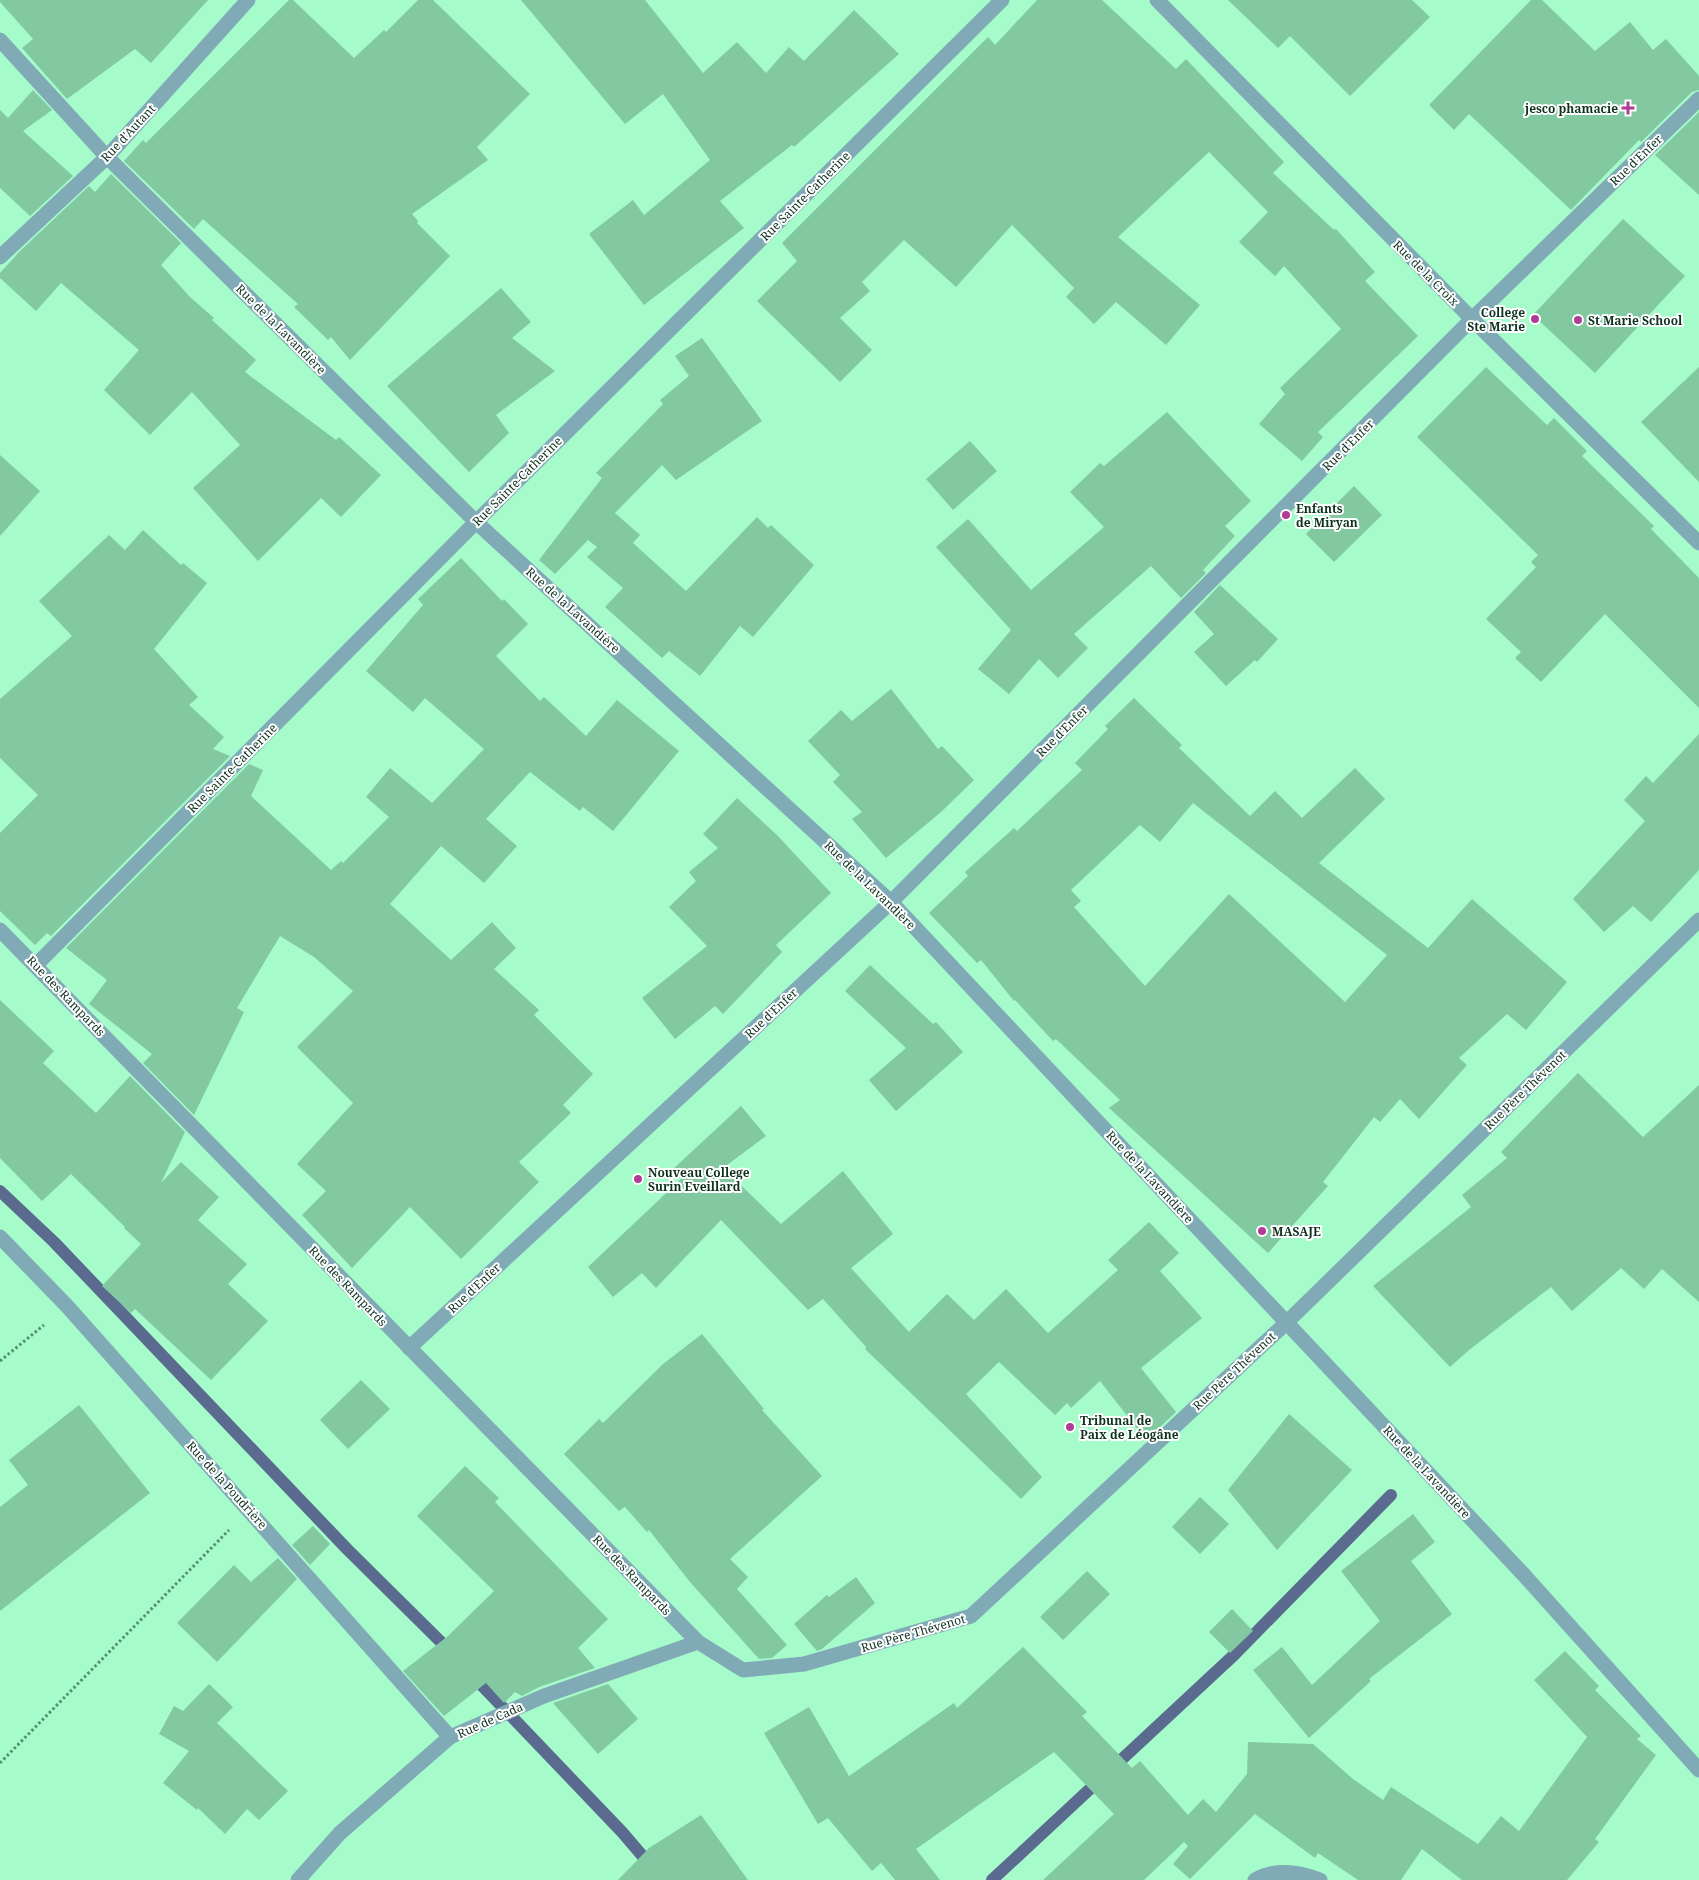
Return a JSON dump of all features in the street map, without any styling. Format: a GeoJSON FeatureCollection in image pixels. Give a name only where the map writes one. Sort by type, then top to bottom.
{"type":"FeatureCollection","features":[{"type":"Feature","properties":{"kind":"street","name":"Rue d'Autant"},"geometry":{"type":"LineString","coordinates":[[0,257],[106,157],[248,0]]}},
{"type":"Feature","properties":{"kind":"street","name":"Rue Sainte-Catherine"},"geometry":{"type":"LineString","coordinates":[[36,965],[476,522],[1002,0]]}},
{"type":"Feature","properties":{"kind":"street","name":"Rue de la Croix"},"geometry":{"type":"LineString","coordinates":[[1157,0],[1472,320],[1699,543]]}},
{"type":"Feature","properties":{"kind":"street","name":"Rue de la Lavandière"},"geometry":{"type":"LineString","coordinates":[[0,40],[106,157],[476,522],[892,902],[1524,1575],[1699,1770]]}},
{"type":"Feature","properties":{"kind":"street","name":"Rue d'Enfer"},"geometry":{"type":"LineString","coordinates":[[409,1348],[892,902],[1472,320],[1699,99]]}},
{"type":"Feature","properties":{"kind":"street","name":"Rue Père Thévenot"},"geometry":{"type":"LineString","coordinates":[[698,1642],[743,1670],[804,1664],[971,1616],[1286,1322],[1699,920]]}},
{"type":"Feature","properties":{"kind":"street","name":"Rue des Rampards"},"geometry":{"type":"LineString","coordinates":[[0,930],[698,1642]]}},
{"type":"Feature","properties":{"kind":"street","name":"Rue de la Poudrière"},"geometry":{"type":"LineString","coordinates":[[0,1237],[67,1306],[450,1737]]}},
{"type":"Feature","properties":{"kind":"street","name":"Rue de Cada"},"geometry":{"type":"LineString","coordinates":[[298,1880],[340,1833],[450,1737],[544,1696],[698,1642]]}},
{"type":"Feature","properties":{"kind":"street"},"geometry":{"type":"LineString","coordinates":[[1255,1880],[1264,1875],[1278,1872],[1294,1873],[1320,1880]]}},
{"type":"Feature","properties":{"kind":"path"},"geometry":{"type":"LineString","coordinates":[[0,1361],[67,1306]]}},
{"type":"Feature","properties":{"kind":"path"},"geometry":{"type":"LineString","coordinates":[[0,1763],[248,1510]]}},
{"type":"Feature","properties":{"kind":"building"},"geometry":{"type":"Polygon","coordinates":[[[0,0],[208,0],[151,63],[135,49],[67,99],[22,48],[33,39],[0,0]]]}},
{"type":"Feature","properties":{"kind":"building"},"geometry":{"type":"Polygon","coordinates":[[[289,0],[293,0],[354,58],[384,30],[386,32],[418,0],[433,0],[530,94],[477,147],[488,160],[412,214],[418,221],[417,223],[450,256],[350,360],[331,337],[328,340],[294,307],[298,304],[203,219],[194,229],[124,161],[143,140],[146,143],[289,0]]]}},
{"type":"Feature","properties":{"kind":"building"},"geometry":{"type":"Polygon","coordinates":[[[521,0],[645,0],[703,73],[737,42],[766,73],[789,47],[804,61],[854,10],[899,54],[794,147],[792,145],[720,201],[744,228],[644,305],[589,234],[633,200],[644,215],[710,160],[663,94],[625,124],[521,0]]]}},
{"type":"Feature","properties":{"kind":"building"},"geometry":{"type":"Polygon","coordinates":[[[1037,0],[1102,0],[1176,69],[1186,59],[1284,162],[1273,173],[1334,230],[1336,229],[1375,272],[1365,281],[1418,336],[1318,432],[1323,437],[1302,461],[1259,424],[1285,394],[1280,388],[1341,329],[1284,266],[1275,276],[1239,242],[1268,212],[1209,152],[1118,237],[1200,305],[1166,345],[1116,302],[1094,324],[1066,297],[1074,288],[1012,225],[956,287],[904,240],[862,282],[870,291],[840,318],[872,350],[840,382],[757,301],[797,261],[782,243],[988,37],[995,45],[1037,0]]]}},
{"type":"Feature","properties":{"kind":"building"},"geometry":{"type":"Polygon","coordinates":[[[1228,0],[1412,0],[1430,17],[1350,96],[1290,36],[1278,48],[1228,0]]]}},
{"type":"Feature","properties":{"kind":"building"},"geometry":{"type":"Polygon","coordinates":[[[1531,0],[1542,0],[1595,51],[1630,22],[1653,50],[1666,39],[1699,76],[1699,90],[1692,92],[1641,142],[1639,140],[1571,210],[1469,114],[1454,130],[1429,105],[1531,0]]]}},
{"type":"Feature","properties":{"kind":"building"},"geometry":{"type":"Polygon","coordinates":[[[33,90],[52,110],[23,131],[73,176],[30,216],[0,188],[0,110],[8,118],[33,90]]]}},
{"type":"Feature","properties":{"kind":"building"},"geometry":{"type":"Polygon","coordinates":[[[1699,112],[1699,195],[1655,155],[1699,112]]]}},
{"type":"Feature","properties":{"kind":"building"},"geometry":{"type":"Polygon","coordinates":[[[111,174],[181,243],[161,265],[190,297],[214,318],[212,320],[256,360],[245,372],[336,440],[339,437],[381,475],[341,517],[321,498],[258,561],[193,488],[240,445],[192,392],[150,435],[104,390],[139,350],[61,283],[36,311],[0,278],[0,273],[20,251],[89,186],[95,192],[111,174]]]}},
{"type":"Feature","properties":{"kind":"building"},"geometry":{"type":"Polygon","coordinates":[[[1623,219],[1685,276],[1595,373],[1533,315],[1623,219]]]}},
{"type":"Feature","properties":{"kind":"building"},"geometry":{"type":"Polygon","coordinates":[[[501,288],[531,322],[512,338],[555,371],[496,415],[509,433],[469,472],[387,386],[501,288]]]}},
{"type":"Feature","properties":{"kind":"building"},"geometry":{"type":"Polygon","coordinates":[[[702,338],[762,421],[676,480],[662,465],[615,513],[640,535],[633,543],[686,591],[757,517],[768,528],[771,525],[814,565],[753,637],[740,626],[700,676],[669,651],[662,658],[605,607],[623,588],[587,557],[597,547],[588,540],[555,574],[539,560],[602,478],[596,473],[663,404],[660,400],[689,376],[675,356],[702,338]]]}},
{"type":"Feature","properties":{"kind":"building"},"geometry":{"type":"Polygon","coordinates":[[[1486,367],[1547,425],[1554,418],[1587,451],[1582,456],[1654,526],[1651,529],[1699,578],[1699,708],[1605,614],[1541,682],[1515,658],[1521,652],[1486,619],[1536,567],[1531,562],[1538,555],[1417,437],[1486,367]]]}},
{"type":"Feature","properties":{"kind":"building"},"geometry":{"type":"Polygon","coordinates":[[[1699,367],[1699,482],[1641,422],[1699,367]]]}},
{"type":"Feature","properties":{"kind":"building"},"geometry":{"type":"Polygon","coordinates":[[[1167,412],[1251,501],[1225,526],[1235,536],[1203,570],[1206,573],[1181,598],[1151,566],[1074,634],[1088,648],[1058,678],[1039,659],[1009,694],[978,669],[1011,630],[936,547],[968,519],[1031,590],[1104,527],[1070,492],[1100,463],[1104,466],[1167,412]]]}},
{"type":"Feature","properties":{"kind":"building"},"geometry":{"type":"Polygon","coordinates":[[[970,441],[997,471],[953,510],[926,479],[970,441]]]}},
{"type":"Feature","properties":{"kind":"building"},"geometry":{"type":"Polygon","coordinates":[[[0,455],[40,491],[0,536],[0,455]]]}},
{"type":"Feature","properties":{"kind":"building"},"geometry":{"type":"Polygon","coordinates":[[[1354,486],[1382,515],[1334,562],[1306,534],[1354,486]]]}},
{"type":"Feature","properties":{"kind":"building"},"geometry":{"type":"Polygon","coordinates":[[[143,530],[181,565],[183,563],[207,583],[154,649],[198,697],[189,705],[224,737],[213,749],[230,756],[51,936],[47,933],[35,945],[0,911],[0,833],[38,795],[0,758],[0,699],[72,636],[39,601],[109,535],[125,550],[143,530]]]}},
{"type":"Feature","properties":{"kind":"building"},"geometry":{"type":"Polygon","coordinates":[[[461,558],[502,601],[504,599],[528,624],[496,656],[540,701],[544,697],[586,736],[617,700],[679,751],[613,831],[583,807],[580,811],[530,772],[486,819],[517,846],[484,883],[441,846],[390,904],[451,960],[492,922],[516,948],[494,969],[539,1010],[534,1015],[593,1074],[563,1105],[571,1113],[519,1162],[539,1182],[461,1259],[410,1207],[352,1268],[302,1215],[326,1191],[297,1164],[353,1103],[297,1047],[353,991],[314,957],[280,936],[237,1008],[244,1012],[194,1115],[143,1063],[152,1054],[89,1004],[107,980],[66,948],[249,764],[263,770],[251,796],[331,870],[341,861],[343,863],[389,817],[366,797],[390,768],[432,803],[484,749],[425,698],[413,712],[366,671],[423,605],[418,599],[461,558]]]}},
{"type":"Feature","properties":{"kind":"building"},"geometry":{"type":"Polygon","coordinates":[[[1220,585],[1278,639],[1257,662],[1255,660],[1226,686],[1194,652],[1214,634],[1194,612],[1220,585]]]}},
{"type":"Feature","properties":{"kind":"building"},"geometry":{"type":"Polygon","coordinates":[[[891,689],[938,749],[942,746],[974,780],[941,812],[886,858],[852,819],[862,812],[833,782],[840,775],[808,741],[841,710],[852,721],[891,689]]]}},
{"type":"Feature","properties":{"kind":"building"},"geometry":{"type":"Polygon","coordinates":[[[1134,698],[1182,745],[1179,748],[1250,816],[1275,791],[1302,818],[1355,768],[1385,799],[1319,863],[1428,948],[1472,899],[1567,982],[1526,1030],[1507,1014],[1459,1058],[1467,1065],[1419,1119],[1400,1099],[1380,1122],[1374,1117],[1323,1182],[1328,1186],[1268,1253],[1109,1108],[1120,1100],[1056,1039],[1053,1041],[1014,1001],[981,960],[977,963],[929,913],[968,876],[965,872],[1014,828],[1017,831],[1082,770],[1075,763],[1108,729],[1105,726],[1134,698]],[[1193,803],[1160,842],[1140,825],[1071,890],[1081,901],[1074,907],[1145,986],[1229,894],[1345,1002],[1387,955],[1193,803]]]}},
{"type":"Feature","properties":{"kind":"building"},"geometry":{"type":"Polygon","coordinates":[[[1699,734],[1699,870],[1651,922],[1633,906],[1604,932],[1573,899],[1645,821],[1624,800],[1646,776],[1653,783],[1699,734]]]}},
{"type":"Feature","properties":{"kind":"building"},"geometry":{"type":"Polygon","coordinates":[[[737,798],[777,835],[831,893],[776,945],[782,952],[723,1014],[715,1006],[675,1039],[642,998],[707,946],[669,907],[696,881],[689,872],[718,848],[703,834],[737,798]]]}},
{"type":"Feature","properties":{"kind":"building"},"geometry":{"type":"Polygon","coordinates":[[[870,965],[933,1024],[936,1022],[963,1052],[896,1111],[869,1080],[906,1048],[845,991],[870,965]]]}},
{"type":"Feature","properties":{"kind":"building"},"geometry":{"type":"Polygon","coordinates":[[[0,1000],[54,1051],[43,1063],[96,1113],[130,1076],[185,1132],[161,1183],[181,1162],[219,1197],[198,1220],[247,1264],[228,1284],[268,1321],[211,1380],[135,1309],[131,1313],[102,1286],[141,1244],[125,1227],[71,1174],[42,1201],[0,1158],[0,1000]]]}},
{"type":"Feature","properties":{"kind":"building"},"geometry":{"type":"Polygon","coordinates":[[[1578,1073],[1643,1137],[1699,1085],[1699,1302],[1662,1269],[1644,1289],[1621,1268],[1572,1311],[1551,1287],[1469,1350],[1450,1367],[1373,1286],[1471,1207],[1462,1195],[1507,1158],[1501,1152],[1578,1073]]]}},
{"type":"Feature","properties":{"kind":"building"},"geometry":{"type":"Polygon","coordinates":[[[741,1106],[766,1136],[723,1168],[781,1224],[843,1171],[893,1234],[851,1268],[909,1332],[947,1294],[974,1320],[1006,1289],[1048,1333],[1118,1270],[1108,1260],[1149,1222],[1179,1253],[1160,1271],[1202,1318],[1141,1368],[1176,1412],[1146,1440],[1100,1381],[1071,1408],[1067,1403],[1055,1415],[999,1362],[966,1394],[1042,1477],[1021,1499],[865,1349],[866,1347],[823,1299],[808,1310],[721,1220],[656,1288],[642,1273],[613,1297],[588,1267],[681,1179],[672,1170],[741,1106]]]}},
{"type":"Feature","properties":{"kind":"building"},"geometry":{"type":"Polygon","coordinates":[[[702,1334],[764,1409],[762,1410],[822,1476],[730,1559],[748,1577],[737,1589],[787,1645],[772,1658],[759,1659],[690,1582],[649,1530],[647,1532],[625,1507],[619,1511],[564,1454],[599,1419],[603,1423],[663,1364],[702,1334]]]}},
{"type":"Feature","properties":{"kind":"building"},"geometry":{"type":"Polygon","coordinates":[[[361,1380],[390,1409],[348,1449],[320,1420],[361,1380]]]}},
{"type":"Feature","properties":{"kind":"building"},"geometry":{"type":"Polygon","coordinates":[[[79,1405],[150,1493],[0,1611],[0,1507],[28,1485],[9,1460],[79,1405]]]}},
{"type":"Feature","properties":{"kind":"building"},"geometry":{"type":"Polygon","coordinates":[[[1289,1414],[1352,1470],[1277,1550],[1228,1490],[1289,1414]]]}},
{"type":"Feature","properties":{"kind":"building"},"geometry":{"type":"Polygon","coordinates":[[[465,1466],[499,1498],[495,1502],[608,1619],[578,1648],[595,1668],[539,1687],[522,1696],[515,1692],[504,1703],[486,1683],[444,1716],[403,1671],[448,1636],[494,1591],[417,1516],[465,1466]]]}},
{"type":"Feature","properties":{"kind":"building"},"geometry":{"type":"Polygon","coordinates":[[[1200,1497],[1229,1524],[1200,1554],[1172,1527],[1200,1497]]]}},
{"type":"Feature","properties":{"kind":"building"},"geometry":{"type":"Polygon","coordinates":[[[1413,1514],[1435,1542],[1411,1561],[1452,1614],[1369,1679],[1371,1681],[1309,1738],[1253,1670],[1282,1647],[1312,1685],[1380,1621],[1341,1571],[1413,1514]]]}},
{"type":"Feature","properties":{"kind":"building"},"geometry":{"type":"Polygon","coordinates":[[[313,1526],[330,1544],[310,1565],[292,1545],[313,1526]]]}},
{"type":"Feature","properties":{"kind":"building"},"geometry":{"type":"Polygon","coordinates":[[[278,1558],[297,1579],[217,1662],[177,1623],[234,1565],[251,1582],[278,1558]]]}},
{"type":"Feature","properties":{"kind":"building"},"geometry":{"type":"Polygon","coordinates":[[[1087,1571],[1110,1594],[1063,1640],[1040,1617],[1087,1571]]]}},
{"type":"Feature","properties":{"kind":"building"},"geometry":{"type":"Polygon","coordinates":[[[856,1577],[875,1603],[822,1649],[817,1651],[794,1624],[827,1595],[829,1597],[856,1577]]]}},
{"type":"Feature","properties":{"kind":"building"},"geometry":{"type":"Polygon","coordinates":[[[1232,1609],[1253,1631],[1230,1653],[1209,1632],[1232,1609]]]}},
{"type":"Feature","properties":{"kind":"building"},"geometry":{"type":"Polygon","coordinates":[[[1023,1647],[1087,1712],[1082,1716],[1132,1768],[1140,1761],[1188,1815],[1203,1799],[1216,1812],[1247,1774],[1248,1742],[1313,1744],[1353,1779],[1383,1800],[1391,1787],[1478,1844],[1501,1816],[1519,1831],[1587,1737],[1534,1680],[1565,1651],[1599,1686],[1595,1690],[1641,1736],[1637,1739],[1656,1755],[1595,1839],[1599,1842],[1567,1880],[1462,1880],[1422,1849],[1401,1880],[1358,1880],[1318,1853],[1315,1858],[1255,1814],[1190,1879],[1173,1864],[1188,1846],[1184,1842],[1144,1880],[1043,1880],[1114,1814],[1054,1752],[916,1849],[940,1880],[895,1880],[881,1863],[872,1871],[828,1818],[818,1824],[764,1733],[809,1707],[849,1776],[954,1703],[957,1708],[1023,1647]]]}},
{"type":"Feature","properties":{"kind":"building"},"geometry":{"type":"Polygon","coordinates":[[[209,1684],[233,1707],[217,1723],[288,1791],[259,1820],[247,1809],[225,1834],[198,1808],[197,1810],[163,1783],[189,1751],[159,1734],[174,1706],[183,1711],[209,1684]]]}},
{"type":"Feature","properties":{"kind":"building"},"geometry":{"type":"Polygon","coordinates":[[[608,1684],[638,1719],[598,1754],[553,1703],[608,1684]]]}},
{"type":"Feature","properties":{"kind":"building"},"geometry":{"type":"Polygon","coordinates":[[[701,1815],[748,1880],[618,1880],[649,1848],[701,1815]]]}},
{"type":"Feature","properties":{"kind":"waterway"},"geometry":{"type":"LineString","coordinates":[[0,1191],[54,1242],[347,1549],[452,1653]]}},
{"type":"Feature","properties":{"kind":"waterway"},"geometry":{"type":"LineString","coordinates":[[992,1880],[1234,1655],[1391,1495]]}},
{"type":"Feature","properties":{"kind":"waterway"},"geometry":{"type":"LineString","coordinates":[[470,1673],[622,1832],[663,1880]]}},
{"type":"Feature","properties":{"kind":"place","name":"jesco phamacie"},"geometry":{"type":"Point","coordinates":[1628,108]}},
{"type":"Feature","properties":{"kind":"place","name":"College Ste Marie"},"geometry":{"type":"Point","coordinates":[1535,319]}},
{"type":"Feature","properties":{"kind":"place","name":"St Marie School"},"geometry":{"type":"Point","coordinates":[1578,320]}},
{"type":"Feature","properties":{"kind":"place","name":"Enfants de Miryan"},"geometry":{"type":"Point","coordinates":[1286,515]}},
{"type":"Feature","properties":{"kind":"place","name":"Nouveau College Surin Eveillard"},"geometry":{"type":"Point","coordinates":[638,1179]}},
{"type":"Feature","properties":{"kind":"place","name":"MASAJE"},"geometry":{"type":"Point","coordinates":[1262,1231]}},
{"type":"Feature","properties":{"kind":"place","name":"Tribunal de Paix de Léogâne"},"geometry":{"type":"Point","coordinates":[1070,1427]}}]}
